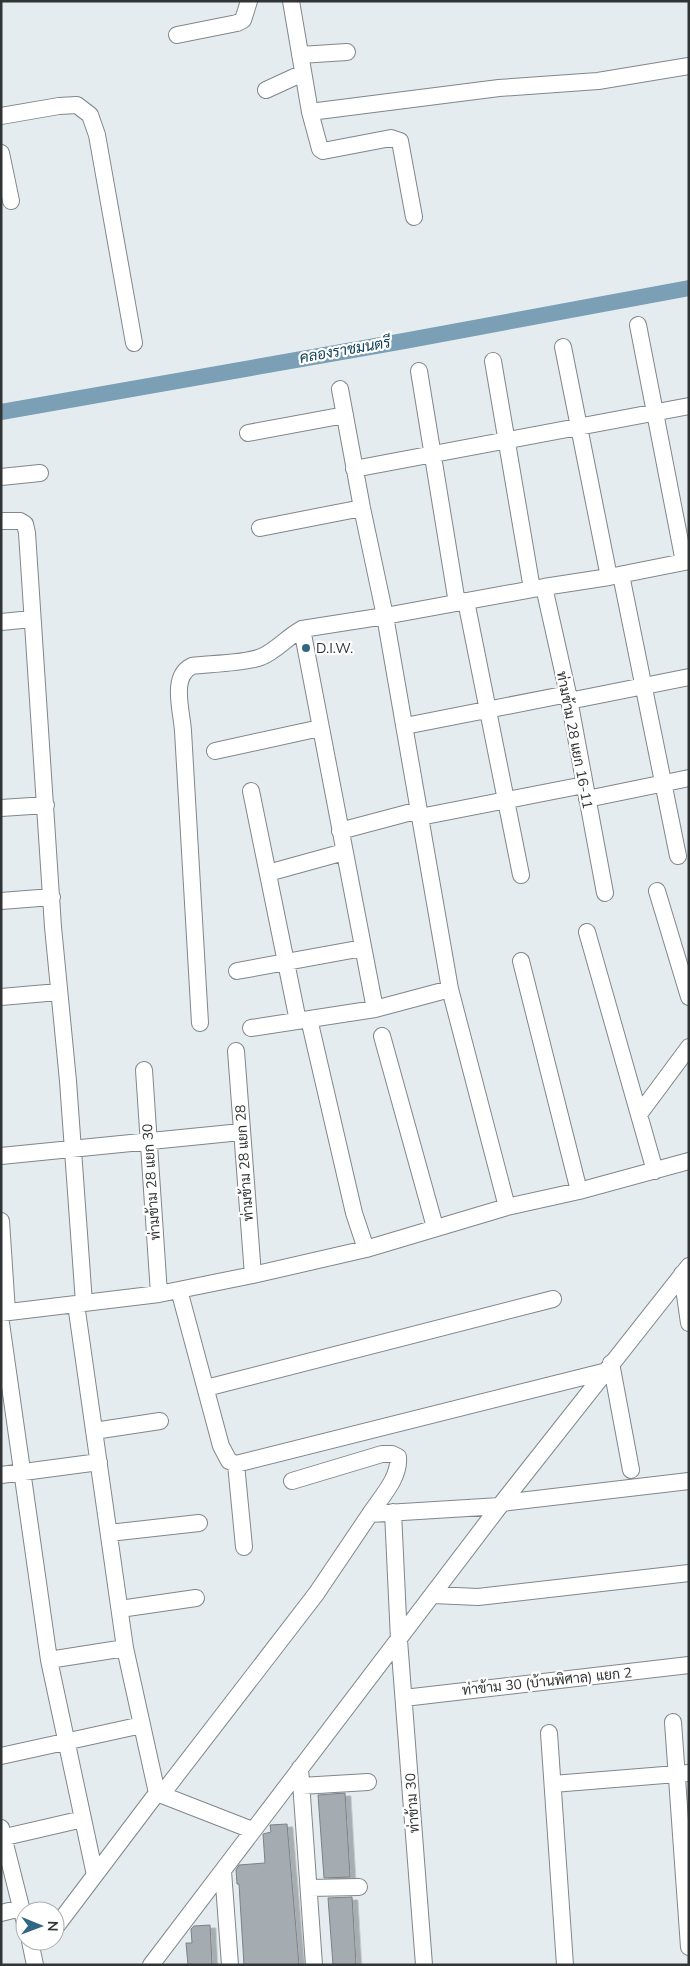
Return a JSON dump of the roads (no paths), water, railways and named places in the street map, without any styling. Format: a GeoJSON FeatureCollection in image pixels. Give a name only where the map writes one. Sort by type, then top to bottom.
{"type":"FeatureCollection","features":[{"type":"Feature","properties":{"kind":"street"},"geometry":{"type":"LineString","coordinates":[[177,35],[237,23],[242,20],[249,1]]}},
{"type":"Feature","properties":{"kind":"street"},"geometry":{"type":"LineString","coordinates":[[291,1],[310,112],[320,149],[323,151],[391,138],[400,141],[414,217]]}},
{"type":"Feature","properties":{"kind":"street"},"geometry":{"type":"LineString","coordinates":[[300,55],[347,52]]}},
{"type":"Feature","properties":{"kind":"street"},"geometry":{"type":"LineString","coordinates":[[310,112],[499,88],[598,81],[689,66]]}},
{"type":"Feature","properties":{"kind":"street"},"geometry":{"type":"LineString","coordinates":[[266,90],[303,73]]}},
{"type":"Feature","properties":{"kind":"street"},"geometry":{"type":"LineString","coordinates":[[1,116],[59,106],[77,105],[90,115],[97,135],[134,343]]}},
{"type":"Feature","properties":{"kind":"street"},"geometry":{"type":"LineString","coordinates":[[1,152],[11,201]]}},
{"type":"Feature","properties":{"kind":"street"},"geometry":{"type":"LineString","coordinates":[[200,1023],[184,731],[179,688],[180,678],[185,670],[192,666],[260,658],[273,650],[290,635],[302,629],[687,562],[638,325]]}},
{"type":"Feature","properties":{"kind":"street"},"geometry":{"type":"LineString","coordinates":[[563,346],[579,426],[643,687],[678,856]]}},
{"type":"Feature","properties":{"kind":"street","name":"ท่ามข้าม 28 แยก 16-11"},"geometry":{"type":"LineString","coordinates":[[493,361],[507,441],[538,588],[568,697],[605,893]]}},
{"type":"Feature","properties":{"kind":"street"},"geometry":{"type":"LineString","coordinates":[[419,371],[432,454],[462,602],[488,709],[521,875]]}},
{"type":"Feature","properties":{"kind":"street"},"geometry":{"type":"LineString","coordinates":[[340,389],[354,469],[385,616],[450,989],[507,1207]]}},
{"type":"Feature","properties":{"kind":"street"},"geometry":{"type":"LineString","coordinates":[[354,469],[579,426],[655,414],[689,406]]}},
{"type":"Feature","properties":{"kind":"street"},"geometry":{"type":"LineString","coordinates":[[248,433],[345,415]]}},
{"type":"Feature","properties":{"kind":"street"},"geometry":{"type":"LineString","coordinates":[[1,477],[40,473]]}},
{"type":"Feature","properties":{"kind":"street"},"geometry":{"type":"LineString","coordinates":[[260,528],[362,508]]}},
{"type":"Feature","properties":{"kind":"street"},"geometry":{"type":"LineString","coordinates":[[1,521],[20,521],[25,524],[58,992],[68,1080],[73,1149],[80,1303],[94,1430],[125,1648],[159,1793]]}},
{"type":"Feature","properties":{"kind":"street"},"geometry":{"type":"LineString","coordinates":[[1,622],[32,619]]}},
{"type":"Feature","properties":{"kind":"street"},"geometry":{"type":"LineString","coordinates":[[302,629],[375,1009]]}},
{"type":"Feature","properties":{"kind":"street"},"geometry":{"type":"LineString","coordinates":[[404,726],[488,709],[643,687],[689,677]]}},
{"type":"Feature","properties":{"kind":"street"},"geometry":{"type":"LineString","coordinates":[[214,751],[320,728]]}},
{"type":"Feature","properties":{"kind":"street"},"geometry":{"type":"LineString","coordinates":[[340,831],[419,814],[506,800],[663,784],[689,778]]}},
{"type":"Feature","properties":{"kind":"street"},"geometry":{"type":"LineString","coordinates":[[251,791],[286,962],[354,1213],[366,1249]]}},
{"type":"Feature","properties":{"kind":"street"},"geometry":{"type":"LineString","coordinates":[[1,808],[46,805]]}},
{"type":"Feature","properties":{"kind":"street"},"geometry":{"type":"LineString","coordinates":[[268,873],[344,852]]}},
{"type":"Feature","properties":{"kind":"street"},"geometry":{"type":"LineString","coordinates":[[657,891],[689,996]]}},
{"type":"Feature","properties":{"kind":"street"},"geometry":{"type":"LineString","coordinates":[[1,902],[52,897]]}},
{"type":"Feature","properties":{"kind":"street"},"geometry":{"type":"LineString","coordinates":[[587,932],[655,1171]]}},
{"type":"Feature","properties":{"kind":"street"},"geometry":{"type":"LineString","coordinates":[[237,971],[363,948]]}},
{"type":"Feature","properties":{"kind":"street"},"geometry":{"type":"LineString","coordinates":[[522,960],[580,1191]]}},
{"type":"Feature","properties":{"kind":"street"},"geometry":{"type":"LineString","coordinates":[[251,1028],[375,1009],[450,989]]}},
{"type":"Feature","properties":{"kind":"street"},"geometry":{"type":"LineString","coordinates":[[1,997],[58,992]]}},
{"type":"Feature","properties":{"kind":"street"},"geometry":{"type":"LineString","coordinates":[[382,1036],[435,1227]]}},
{"type":"Feature","properties":{"kind":"street"},"geometry":{"type":"LineString","coordinates":[[640,1113],[689,1047]]}},
{"type":"Feature","properties":{"kind":"street","name":"ท่ามข้าม 28 แยก 28"},"geometry":{"type":"LineString","coordinates":[[236,1052],[252,1275]]}},
{"type":"Feature","properties":{"kind":"street","name":"ท่ามข้าม 28 แยก 30"},"geometry":{"type":"LineString","coordinates":[[144,1070],[159,1294]]}},
{"type":"Feature","properties":{"kind":"street"},"geometry":{"type":"LineString","coordinates":[[1,1156],[241,1132]]}},
{"type":"Feature","properties":{"kind":"street"},"geometry":{"type":"LineString","coordinates":[[3,1316],[80,1303],[159,1294],[252,1275],[366,1249],[507,1207],[580,1191],[689,1161]]}},
{"type":"Feature","properties":{"kind":"street"},"geometry":{"type":"LineString","coordinates":[[1,1222],[3,1316],[22,1472],[49,1660],[95,1875]]}},
{"type":"Feature","properties":{"kind":"street"},"geometry":{"type":"LineString","coordinates":[[686,1270],[689,1323]]}},
{"type":"Feature","properties":{"kind":"street"},"geometry":{"type":"LineString","coordinates":[[151,1965],[501,1505],[686,1270]]}},
{"type":"Feature","properties":{"kind":"street"},"geometry":{"type":"LineString","coordinates":[[179,1290],[225,1456],[229,1461],[236,1464],[607,1368]]}},
{"type":"Feature","properties":{"kind":"street"},"geometry":{"type":"LineString","coordinates":[[206,1388],[553,1298]]}},
{"type":"Feature","properties":{"kind":"street"},"geometry":{"type":"LineString","coordinates":[[607,1368],[631,1470]]}},
{"type":"Feature","properties":{"kind":"street"},"geometry":{"type":"LineString","coordinates":[[94,1430],[160,1421]]}},
{"type":"Feature","properties":{"kind":"street"},"geometry":{"type":"LineString","coordinates":[[65,1915],[316,1594],[396,1476],[399,1467],[398,1457],[392,1454],[382,1454],[292,1480]]}},
{"type":"Feature","properties":{"kind":"street"},"geometry":{"type":"LineString","coordinates":[[1,1476],[99,1462]]}},
{"type":"Feature","properties":{"kind":"street"},"geometry":{"type":"LineString","coordinates":[[236,1464],[244,1547]]}},
{"type":"Feature","properties":{"kind":"street"},"geometry":{"type":"LineString","coordinates":[[370,1514],[501,1505],[689,1481]]}},
{"type":"Feature","properties":{"kind":"street","name":"ท่าข้าม 30"},"geometry":{"type":"LineString","coordinates":[[393,1512],[399,1640],[424,1965]]}},
{"type":"Feature","properties":{"kind":"street"},"geometry":{"type":"LineString","coordinates":[[109,1532],[199,1523]]}},
{"type":"Feature","properties":{"kind":"street"},"geometry":{"type":"LineString","coordinates":[[433,1595],[478,1597],[689,1572]]}},
{"type":"Feature","properties":{"kind":"street"},"geometry":{"type":"LineString","coordinates":[[120,1609],[196,1598]]}},
{"type":"Feature","properties":{"kind":"street"},"geometry":{"type":"LineString","coordinates":[[49,1660],[125,1648]]}},
{"type":"Feature","properties":{"kind":"street","name":"ท่าข้าม 30 (บ้านพิศาล) แยก 2"},"geometry":{"type":"LineString","coordinates":[[404,1698],[689,1665]]}},
{"type":"Feature","properties":{"kind":"street"},"geometry":{"type":"LineString","coordinates":[[673,1722],[683,1774],[689,1947]]}},
{"type":"Feature","properties":{"kind":"street"},"geometry":{"type":"LineString","coordinates":[[1,1756],[142,1725]]}},
{"type":"Feature","properties":{"kind":"street"},"geometry":{"type":"LineString","coordinates":[[549,1733],[565,1965]]}},
{"type":"Feature","properties":{"kind":"street"},"geometry":{"type":"LineString","coordinates":[[300,1768],[314,1965]]}},
{"type":"Feature","properties":{"kind":"street"},"geometry":{"type":"LineString","coordinates":[[553,1784],[683,1774]]}},
{"type":"Feature","properties":{"kind":"street"},"geometry":{"type":"LineString","coordinates":[[301,1786],[368,1782]]}},
{"type":"Feature","properties":{"kind":"street"},"geometry":{"type":"LineString","coordinates":[[159,1793],[252,1830]]}},
{"type":"Feature","properties":{"kind":"street"},"geometry":{"type":"LineString","coordinates":[[19,1901],[2,1835],[83,1819]]}},
{"type":"Feature","properties":{"kind":"street"},"geometry":{"type":"LineString","coordinates":[[223,1872],[230,1965]]}},
{"type":"Feature","properties":{"kind":"street"},"geometry":{"type":"LineString","coordinates":[[308,1888],[359,1887]]}},
{"type":"Feature","properties":{"kind":"street"},"geometry":{"type":"LineString","coordinates":[[1,1913],[15,1914]]}},
{"type":"Feature","properties":{"kind":"waterway","name":"คลองราชมนตรี"},"geometry":{"type":"LineString","coordinates":[[1,412],[404,341],[689,288]]}},
{"type":"Feature","properties":{"kind":"place","name":"D.I.W."},"geometry":{"type":"Point","coordinates":[306,648]}}]}
